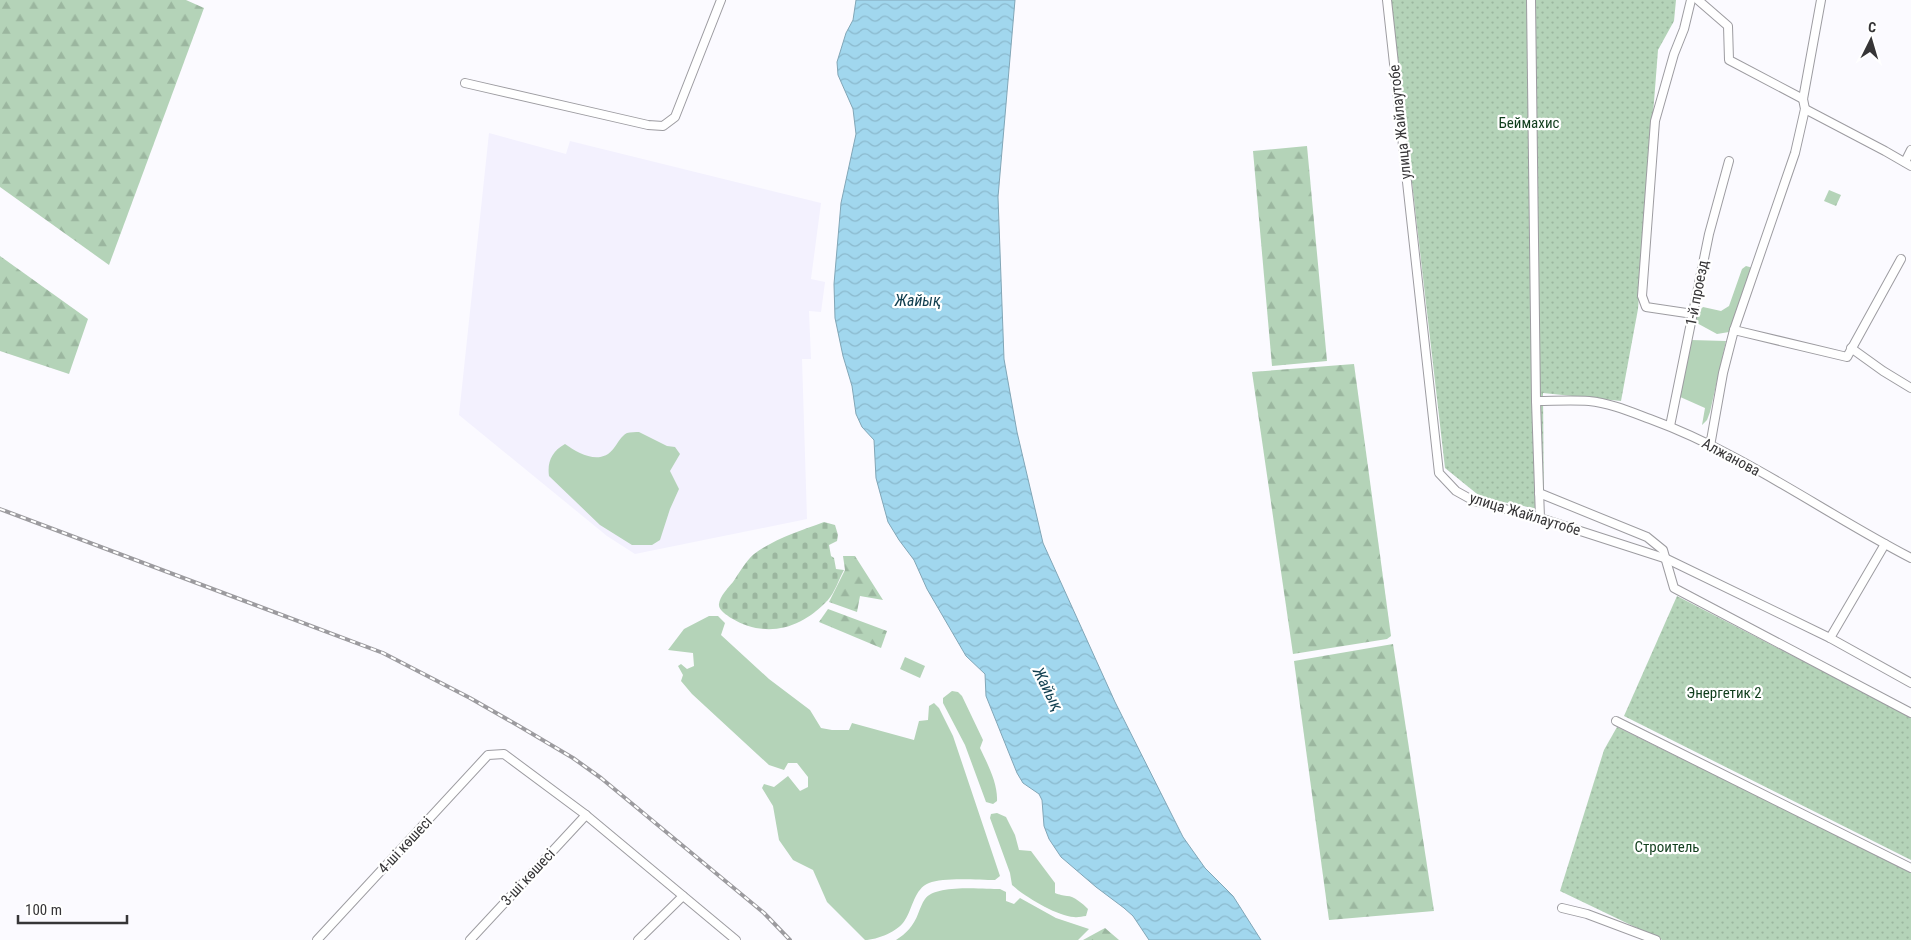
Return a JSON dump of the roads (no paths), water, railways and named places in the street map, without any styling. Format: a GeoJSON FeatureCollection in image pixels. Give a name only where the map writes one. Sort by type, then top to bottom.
{"type":"FeatureCollection","features":[{"type":"Feature","properties":{"kind":"street"},"geometry":{"type":"LineString","coordinates":[[465,83],[648,125],[663,126],[674,117],[721,0]]}},
{"type":"Feature","properties":{"kind":"street","name":"улица Жайлаутобе"},"geometry":{"type":"LineString","coordinates":[[1387,0],[1439,473],[1456,491],[1474,501],[1540,518],[1667,560],[1830,638],[1911,683]]}},
{"type":"Feature","properties":{"kind":"street"},"geometry":{"type":"LineString","coordinates":[[1531,0],[1536,401],[1540,518]]}},
{"type":"Feature","properties":{"kind":"street"},"geometry":{"type":"LineString","coordinates":[[1691,0],[1684,29],[1674,54],[1655,121],[1642,296],[1646,307],[1693,314]]}},
{"type":"Feature","properties":{"kind":"street"},"geometry":{"type":"LineString","coordinates":[[1698,0],[1728,26],[1729,60],[1803,99]]}},
{"type":"Feature","properties":{"kind":"street"},"geometry":{"type":"LineString","coordinates":[[1710,446],[1723,373],[1734,330],[1795,153],[1805,109],[1803,99],[1820,0]]}},
{"type":"Feature","properties":{"kind":"street"},"geometry":{"type":"LineString","coordinates":[[1805,109],[1908,164],[1911,150]]}},
{"type":"Feature","properties":{"kind":"street","name":"1-й проезд"},"geometry":{"type":"LineString","coordinates":[[1670,426],[1709,234],[1729,161]]}},
{"type":"Feature","properties":{"kind":"street"},"geometry":{"type":"LineString","coordinates":[[1734,330],[1847,357],[1901,259]]}},
{"type":"Feature","properties":{"kind":"street"},"geometry":{"type":"LineString","coordinates":[[1851,348],[1911,388]]}},
{"type":"Feature","properties":{"kind":"street","name":"Алжанова"},"geometry":{"type":"LineString","coordinates":[[1536,401],[1590,401],[1620,408],[1670,426],[1794,490],[1911,558]]}},
{"type":"Feature","properties":{"kind":"street"},"geometry":{"type":"LineString","coordinates":[[1540,493],[1646,537],[1663,550],[1674,588],[1911,713]]}},
{"type":"Feature","properties":{"kind":"street"},"geometry":{"type":"LineString","coordinates":[[1830,638],[1885,544]]}},
{"type":"Feature","properties":{"kind":"street"},"geometry":{"type":"LineString","coordinates":[[1616,721],[1911,868]]}},
{"type":"Feature","properties":{"kind":"street","name":"4-шi көшесі"},"geometry":{"type":"LineString","coordinates":[[317,940],[488,755],[504,754],[586,815]]}},
{"type":"Feature","properties":{"kind":"street"},"geometry":{"type":"LineString","coordinates":[[586,815],[736,940]]}},
{"type":"Feature","properties":{"kind":"street","name":"3-шi көшесі"},"geometry":{"type":"LineString","coordinates":[[470,940],[586,815]]}},
{"type":"Feature","properties":{"kind":"street"},"geometry":{"type":"LineString","coordinates":[[638,940],[683,896]]}},
{"type":"Feature","properties":{"kind":"street"},"geometry":{"type":"LineString","coordinates":[[1562,908],[1587,914],[1656,940]]}},
{"type":"Feature","properties":{"kind":"water","name":"Жайық"},"geometry":{"type":"Polygon","coordinates":[[[856,0],[1015,0],[998,197],[1004,359],[1017,432],[1043,543],[1115,702],[1183,837],[1205,868],[1233,896],[1261,940],[1149,940],[1133,916],[1061,857],[1049,839],[1044,826],[1042,800],[1039,794],[1023,783],[1017,773],[986,696],[985,674],[966,656],[927,589],[914,560],[888,522],[876,478],[874,440],[862,427],[856,414],[852,386],[835,318],[834,284],[841,203],[856,134],[853,109],[838,75],[837,62],[846,33],[853,20],[856,0]]]}},
{"type":"Feature","properties":{"kind":"railway"},"geometry":{"type":"LineString","coordinates":[[0,509],[383,653],[470,698],[573,758],[601,778],[764,913],[790,940]]}},
{"type":"Feature","properties":{"kind":"park label","name":"Беймахис"},"geometry":{"type":"Point","coordinates":[1529,123]}},
{"type":"Feature","properties":{"kind":"park label","name":"Энергетик 2"},"geometry":{"type":"Point","coordinates":[1724,693]}},
{"type":"Feature","properties":{"kind":"park label","name":"Строитель"},"geometry":{"type":"Point","coordinates":[1667,847]}}]}
